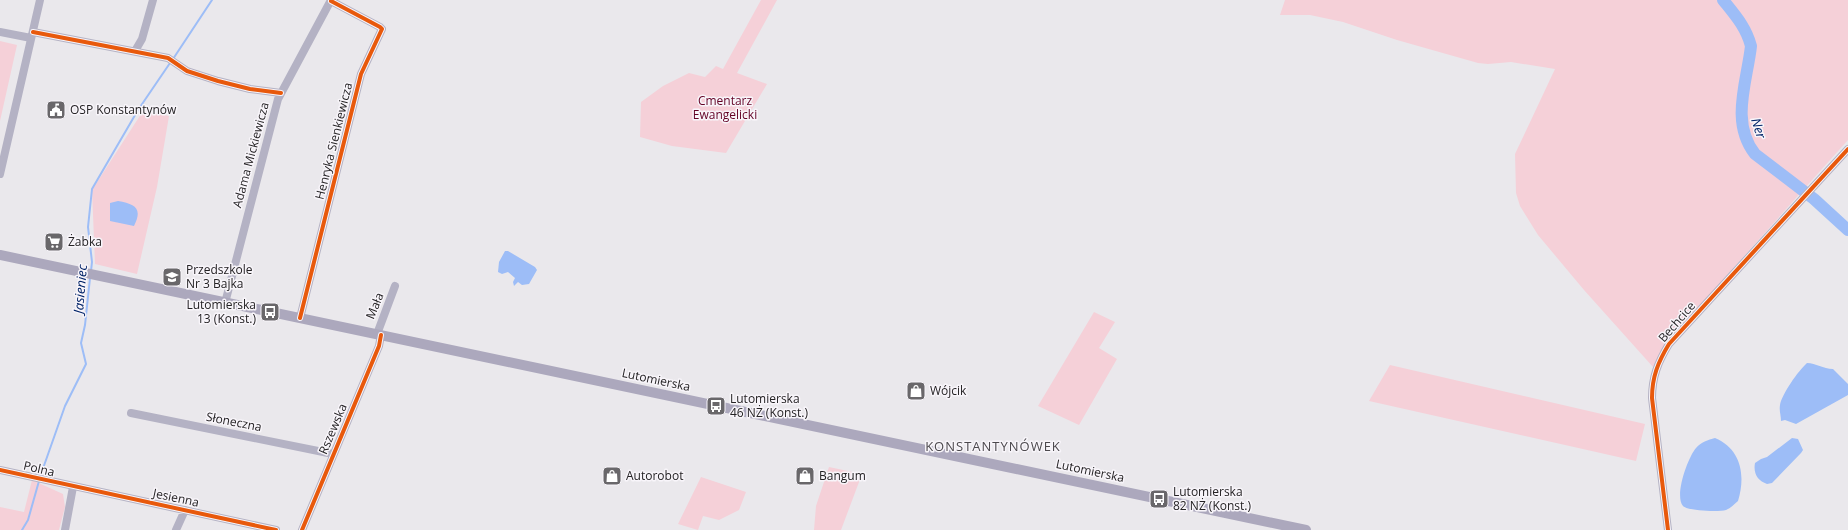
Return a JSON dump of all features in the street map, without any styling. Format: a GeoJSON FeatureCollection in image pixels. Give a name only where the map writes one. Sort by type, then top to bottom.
{"type":"FeatureCollection","features":[{"type":"Feature","properties":{"kind":"main road","name":"Lutomierska"},"geometry":{"type":"LineString","coordinates":[[0,255],[1306,530]]}},
{"type":"Feature","properties":{"kind":"street"},"geometry":{"type":"LineString","coordinates":[[0,174],[40,0]]}},
{"type":"Feature","properties":{"kind":"street"},"geometry":{"type":"LineString","coordinates":[[135,51],[142,39],[153,0]]}},
{"type":"Feature","properties":{"kind":"street","name":"Adama Mickiewicza"},"geometry":{"type":"LineString","coordinates":[[225,303],[272,118],[281,93],[331,0]]}},
{"type":"Feature","properties":{"kind":"street","name":"Henryka Sienkiewicza"},"geometry":{"type":"LineString","coordinates":[[300,318],[361,74],[382,29],[331,0]]}},
{"type":"Feature","properties":{"kind":"street"},"geometry":{"type":"LineString","coordinates":[[0,32],[32,35],[135,51],[168,58],[187,71],[218,81],[250,89],[281,93]]}},
{"type":"Feature","properties":{"kind":"street","name":"Bechcice"},"geometry":{"type":"LineString","coordinates":[[1668,530],[1652,398],[1652,382],[1658,364],[1669,344],[1848,149]]}},
{"type":"Feature","properties":{"kind":"street","name":"Mała"},"geometry":{"type":"LineString","coordinates":[[379,335],[380,325],[395,286]]}},
{"type":"Feature","properties":{"kind":"street","name":"Rszewska"},"geometry":{"type":"LineString","coordinates":[[302,530],[379,346],[379,335]]}},
{"type":"Feature","properties":{"kind":"street","name":"Słoneczna"},"geometry":{"type":"LineString","coordinates":[[131,413],[333,454]]}},
{"type":"Feature","properties":{"kind":"street","name":"Polna"},"geometry":{"type":"LineString","coordinates":[[0,470],[73,487]]}},
{"type":"Feature","properties":{"kind":"street"},"geometry":{"type":"LineString","coordinates":[[65,530],[73,487]]}},
{"type":"Feature","properties":{"kind":"street","name":"Jesienna"},"geometry":{"type":"LineString","coordinates":[[73,487],[276,530]]}},
{"type":"Feature","properties":{"kind":"street"},"geometry":{"type":"LineString","coordinates":[[176,530],[184,510]]}},
{"type":"Feature","properties":{"kind":"green space","name":"Cmentarz Ewangelicki"},"geometry":{"type":"Polygon","coordinates":[[[761,0],[777,0],[737,73],[767,84],[726,153],[672,146],[640,137],[641,102],[663,86],[689,73],[705,77],[716,66],[723,69],[761,0]]]}},
{"type":"Feature","properties":{"kind":"green space"},"geometry":{"type":"Polygon","coordinates":[[[1285,0],[1848,0],[1848,140],[1667,342],[1653,367],[1584,290],[1538,235],[1520,206],[1516,193],[1515,154],[1555,69],[1511,62],[1488,64],[1478,63],[1397,40],[1343,22],[1310,15],[1280,15],[1285,0]]]}},
{"type":"Feature","properties":{"kind":"green space"},"geometry":{"type":"Polygon","coordinates":[[[0,41],[17,45],[0,121],[0,41]]]}},
{"type":"Feature","properties":{"kind":"green space"},"geometry":{"type":"Polygon","coordinates":[[[143,111],[169,116],[157,187],[137,274],[95,264],[92,190],[143,111]]]}},
{"type":"Feature","properties":{"kind":"green space"},"geometry":{"type":"Polygon","coordinates":[[[1094,312],[1115,322],[1099,348],[1117,359],[1079,425],[1038,406],[1094,312]]]}},
{"type":"Feature","properties":{"kind":"green space"},"geometry":{"type":"Polygon","coordinates":[[[1390,365],[1645,424],[1636,461],[1369,401],[1390,365]]]}},
{"type":"Feature","properties":{"kind":"green space"},"geometry":{"type":"Polygon","coordinates":[[[829,467],[862,474],[841,530],[814,530],[816,506],[829,467]]]}},
{"type":"Feature","properties":{"kind":"green space"},"geometry":{"type":"Polygon","coordinates":[[[701,477],[746,492],[739,510],[719,520],[703,516],[698,530],[678,524],[701,477]]]}},
{"type":"Feature","properties":{"kind":"green space"},"geometry":{"type":"Polygon","coordinates":[[[32,480],[63,494],[65,507],[59,530],[0,530],[0,507],[24,512],[32,480]]]}},
{"type":"Feature","properties":{"kind":"water"},"geometry":{"type":"Polygon","coordinates":[[[118,201],[133,205],[136,208],[138,215],[134,226],[110,221],[110,203],[118,201]]]}},
{"type":"Feature","properties":{"kind":"water"},"geometry":{"type":"Polygon","coordinates":[[[505,251],[508,251],[535,267],[537,270],[529,284],[522,285],[518,282],[514,286],[513,282],[515,278],[508,272],[502,274],[498,272],[499,262],[505,251]]]}},
{"type":"Feature","properties":{"kind":"water"},"geometry":{"type":"Polygon","coordinates":[[[1807,363],[1833,369],[1848,384],[1848,395],[1796,424],[1785,420],[1781,421],[1781,400],[1795,377],[1807,363]]]}},
{"type":"Feature","properties":{"kind":"water"},"geometry":{"type":"Polygon","coordinates":[[[1715,438],[1731,449],[1739,464],[1741,482],[1738,501],[1726,510],[1722,511],[1704,511],[1686,508],[1683,506],[1680,494],[1683,477],[1689,459],[1698,446],[1715,438]]]}},
{"type":"Feature","properties":{"kind":"water"},"geometry":{"type":"Polygon","coordinates":[[[1792,438],[1798,439],[1803,450],[1801,453],[1772,483],[1767,484],[1761,481],[1756,474],[1755,463],[1767,457],[1792,438]]]}},
{"type":"Feature","properties":{"kind":"waterway","name":"Jasieniec"},"geometry":{"type":"LineString","coordinates":[[173,59],[212,0]]}},
{"type":"Feature","properties":{"kind":"waterway","name":"Ner"},"geometry":{"type":"LineString","coordinates":[[1723,0],[1743,27],[1751,46],[1742,102],[1743,129],[1747,142],[1755,154],[1814,199],[1848,230]]}},
{"type":"Feature","properties":{"kind":"waterway","name":"Jasieniec"},"geometry":{"type":"LineString","coordinates":[[91,271],[92,262],[88,227],[92,189],[138,110],[170,63]]}},
{"type":"Feature","properties":{"kind":"waterway","name":"Jasieniec"},"geometry":{"type":"LineString","coordinates":[[40,477],[65,406],[86,364],[81,343],[85,325],[90,278]]}},
{"type":"Feature","properties":{"kind":"waterway","name":"Jasieniec"},"geometry":{"type":"LineString","coordinates":[[22,530],[28,520],[39,481]]}},
{"type":"Feature","properties":{"kind":"cycle path"},"geometry":{"type":"LineString","coordinates":[[300,318],[361,74],[382,29],[331,1]]}},
{"type":"Feature","properties":{"kind":"cycle path"},"geometry":{"type":"LineString","coordinates":[[33,32],[168,58],[187,71],[218,81],[250,89],[281,93]]}},
{"type":"Feature","properties":{"kind":"cycle path"},"geometry":{"type":"LineString","coordinates":[[1668,530],[1652,398],[1654,376],[1662,357],[1669,344],[1848,149]]}},
{"type":"Feature","properties":{"kind":"cycle path"},"geometry":{"type":"LineString","coordinates":[[302,530],[379,346],[381,335]]}},
{"type":"Feature","properties":{"kind":"cycle path"},"geometry":{"type":"LineString","coordinates":[[0,470],[276,530]]}},
{"type":"Feature","properties":{"kind":"place","name":"OSP Konstantynów"},"geometry":{"type":"Point","coordinates":[56,110]}},
{"type":"Feature","properties":{"kind":"place","name":"Żabka"},"geometry":{"type":"Point","coordinates":[54,242]}},
{"type":"Feature","properties":{"kind":"place","name":"Przedszkole Nr 3 Bajka"},"geometry":{"type":"Point","coordinates":[172,277]}},
{"type":"Feature","properties":{"kind":"place","name":"Lutomierska 13 (Konst.)"},"geometry":{"type":"Point","coordinates":[270,312]}},
{"type":"Feature","properties":{"kind":"place","name":"Wójcik"},"geometry":{"type":"Point","coordinates":[916,391]}},
{"type":"Feature","properties":{"kind":"place","name":"Lutomierska 46 NŻ (Konst.)"},"geometry":{"type":"Point","coordinates":[716,406]}},
{"type":"Feature","properties":{"kind":"place","name":"Autorobot"},"geometry":{"type":"Point","coordinates":[612,476]}},
{"type":"Feature","properties":{"kind":"place","name":"Bangum"},"geometry":{"type":"Point","coordinates":[805,476]}},
{"type":"Feature","properties":{"kind":"place","name":"Lutomierska 82 NŻ (Konst.)"},"geometry":{"type":"Point","coordinates":[1159,499]}},
{"type":"Feature","properties":{"kind":"district","name":"KONSTANTYNÓWEK"},"geometry":{"type":"Point","coordinates":[993,446]}}]}
